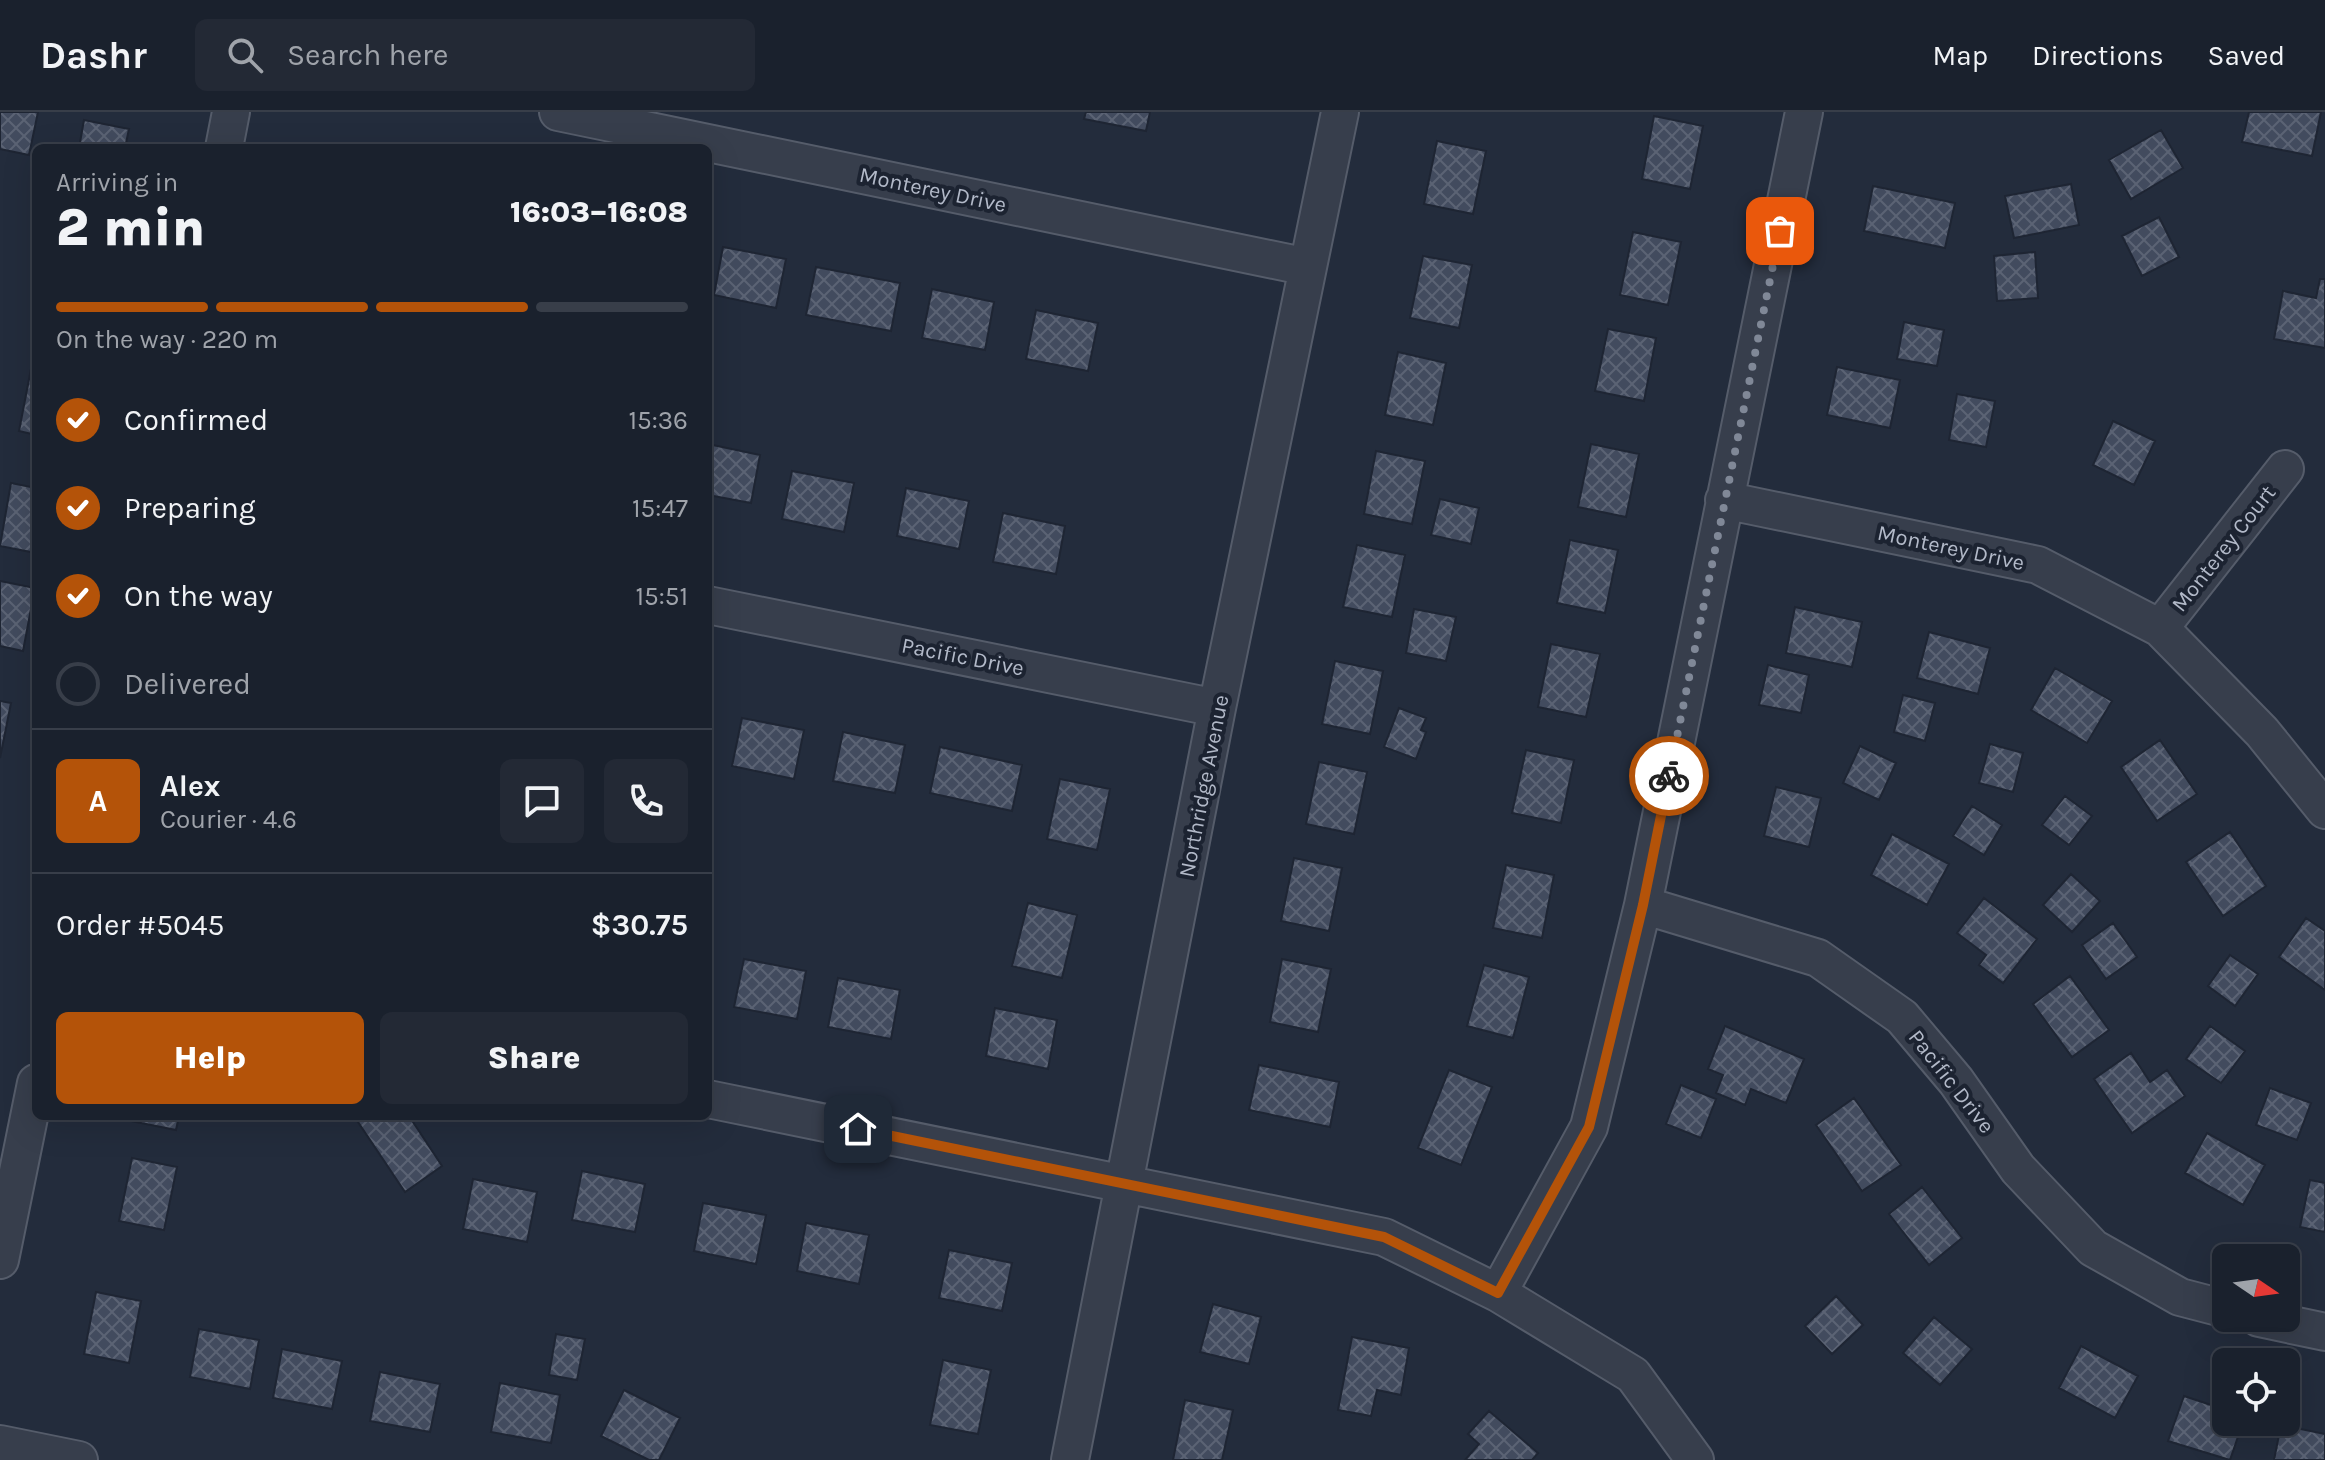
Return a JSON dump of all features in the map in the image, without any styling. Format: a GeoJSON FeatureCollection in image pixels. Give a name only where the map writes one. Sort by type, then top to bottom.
{"type":"FeatureCollection","features":[{"type":"Feature","properties":{"kind":"street"},"geometry":{"type":"LineString","coordinates":[[225,144],[231,112]]}},
{"type":"Feature","properties":{"kind":"street","name":"Monterey Drive"},"geometry":{"type":"LineString","coordinates":[[558,112],[1308,267]]}},
{"type":"Feature","properties":{"kind":"street","name":"Northridge Avenue"},"geometry":{"type":"LineString","coordinates":[[1070,1460],[1127,1183],[1217,708],[1340,112]]}},
{"type":"Feature","properties":{"kind":"street"},"geometry":{"type":"LineString","coordinates":[[1498,1293],[1589,1127],[1643,905],[1804,112]]}},
{"type":"Feature","properties":{"kind":"street","name":"Monterey Court"},"geometry":{"type":"LineString","coordinates":[[2160,628],[2285,469]]}},
{"type":"Feature","properties":{"kind":"street","name":"Monterey Drive"},"geometry":{"type":"LineString","coordinates":[[1724,500],[2038,565],[2160,628],[2262,732],[2325,810]]}},
{"type":"Feature","properties":{"kind":"street","name":"Pacific Drive"},"geometry":{"type":"LineString","coordinates":[[712,606],[1217,708]]}},
{"type":"Feature","properties":{"kind":"street","name":"Pacific Drive"},"geometry":{"type":"LineString","coordinates":[[1643,905],[1818,958],[1902,1017],[1956,1081],[2018,1169],[2093,1248],[2180,1297],[2212,1305]]}},
{"type":"Feature","properties":{"kind":"street"},"geometry":{"type":"LineString","coordinates":[[712,1100],[1384,1237],[1498,1293],[1633,1375],[1695,1460]]}},
{"type":"Feature","properties":{"kind":"street"},"geometry":{"type":"LineString","coordinates":[[0,1260],[32,1103]]}},
{"type":"Feature","properties":{"kind":"street"},"geometry":{"type":"LineString","coordinates":[[2300,1327],[2325,1332]]}},
{"type":"Feature","properties":{"kind":"street"},"geometry":{"type":"LineString","coordinates":[[0,1444],[79,1460]]}},
{"type":"Feature","properties":{"kind":"building"},"geometry":{"type":"Polygon","coordinates":[[[0,112],[38,112],[29,155],[0,149],[0,112]]]}},
{"type":"Feature","properties":{"kind":"building"},"geometry":{"type":"Polygon","coordinates":[[[1086,112],[1150,112],[1146,131],[1084,119],[1086,112]]]}},
{"type":"Feature","properties":{"kind":"building"},"geometry":{"type":"Polygon","coordinates":[[[2249,112],[2321,112],[2312,156],[2242,142],[2249,112]]]}},
{"type":"Feature","properties":{"kind":"building"},"geometry":{"type":"Polygon","coordinates":[[[1654,116],[1703,126],[1690,189],[1642,179],[1654,116]]]}},
{"type":"Feature","properties":{"kind":"building"},"geometry":{"type":"Polygon","coordinates":[[[84,120],[129,129],[126,144],[80,144],[84,120]]]}},
{"type":"Feature","properties":{"kind":"building"},"geometry":{"type":"Polygon","coordinates":[[[2161,130],[2183,168],[2131,199],[2109,160],[2161,130]]]}},
{"type":"Feature","properties":{"kind":"building"},"geometry":{"type":"Polygon","coordinates":[[[1437,141],[1486,151],[1473,214],[1424,204],[1437,141]]]}},
{"type":"Feature","properties":{"kind":"building"},"geometry":{"type":"Polygon","coordinates":[[[2071,184],[2079,225],[2014,238],[2005,196],[2071,184]]]}},
{"type":"Feature","properties":{"kind":"building"},"geometry":{"type":"Polygon","coordinates":[[[1873,186],[1955,203],[1945,248],[1864,231],[1873,186]]]}},
{"type":"Feature","properties":{"kind":"building"},"geometry":{"type":"Polygon","coordinates":[[[2159,217],[2179,257],[2142,276],[2122,236],[2159,217]]]}},
{"type":"Feature","properties":{"kind":"building"},"geometry":{"type":"Polygon","coordinates":[[[1633,232],[1681,242],[1668,305],[1620,295],[1633,232]]]}},
{"type":"Feature","properties":{"kind":"building"},"geometry":{"type":"Polygon","coordinates":[[[723,247],[786,259],[776,308],[714,295],[723,247]]]}},
{"type":"Feature","properties":{"kind":"building"},"geometry":{"type":"Polygon","coordinates":[[[2035,252],[2038,298],[1997,301],[1994,256],[2035,252]]]}},
{"type":"Feature","properties":{"kind":"building"},"geometry":{"type":"Polygon","coordinates":[[[1423,256],[1472,265],[1459,328],[1410,318],[1423,256]]]}},
{"type":"Feature","properties":{"kind":"building"},"geometry":{"type":"Polygon","coordinates":[[[816,267],[900,283],[891,331],[806,315],[816,267]]]}},
{"type":"Feature","properties":{"kind":"building"},"geometry":{"type":"Polygon","coordinates":[[[2320,279],[2325,279],[2325,348],[2274,339],[2283,291],[2316,298],[2320,279]]]}},
{"type":"Feature","properties":{"kind":"building"},"geometry":{"type":"Polygon","coordinates":[[[932,289],[994,302],[985,350],[922,338],[932,289]]]}},
{"type":"Feature","properties":{"kind":"building"},"geometry":{"type":"Polygon","coordinates":[[[1036,310],[1098,323],[1088,371],[1026,359],[1036,310]]]}},
{"type":"Feature","properties":{"kind":"building"},"geometry":{"type":"Polygon","coordinates":[[[1904,322],[1944,330],[1937,366],[1897,359],[1904,322]]]}},
{"type":"Feature","properties":{"kind":"building"},"geometry":{"type":"Polygon","coordinates":[[[1608,329],[1656,338],[1644,401],[1595,391],[1608,329]]]}},
{"type":"Feature","properties":{"kind":"building"},"geometry":{"type":"Polygon","coordinates":[[[1398,352],[1446,363],[1433,425],[1385,415],[1398,352]]]}},
{"type":"Feature","properties":{"kind":"building"},"geometry":{"type":"Polygon","coordinates":[[[1837,367],[1900,380],[1890,428],[1827,415],[1837,367]]]}},
{"type":"Feature","properties":{"kind":"building"},"geometry":{"type":"Polygon","coordinates":[[[31,369],[32,369],[32,434],[19,431],[31,369]]]}},
{"type":"Feature","properties":{"kind":"building"},"geometry":{"type":"Polygon","coordinates":[[[1957,394],[1995,401],[1986,447],[1949,440],[1957,394]]]}},
{"type":"Feature","properties":{"kind":"building"},"geometry":{"type":"Polygon","coordinates":[[[2113,421],[2155,441],[2134,485],[2093,465],[2113,421]]]}},
{"type":"Feature","properties":{"kind":"building"},"geometry":{"type":"Polygon","coordinates":[[[1591,444],[1639,454],[1626,517],[1578,507],[1591,444]]]}},
{"type":"Feature","properties":{"kind":"building"},"geometry":{"type":"Polygon","coordinates":[[[712,445],[760,455],[751,503],[712,496],[712,445]]]}},
{"type":"Feature","properties":{"kind":"building"},"geometry":{"type":"Polygon","coordinates":[[[1376,451],[1425,461],[1412,524],[1364,514],[1376,451]]]}},
{"type":"Feature","properties":{"kind":"building"},"geometry":{"type":"Polygon","coordinates":[[[792,471],[854,483],[844,532],[782,519],[792,471]]]}},
{"type":"Feature","properties":{"kind":"building"},"geometry":{"type":"Polygon","coordinates":[[[11,483],[32,487],[32,552],[0,546],[11,483]]]}},
{"type":"Feature","properties":{"kind":"building"},"geometry":{"type":"Polygon","coordinates":[[[906,488],[969,501],[959,549],[897,536],[906,488]]]}},
{"type":"Feature","properties":{"kind":"building"},"geometry":{"type":"Polygon","coordinates":[[[1440,499],[1479,508],[1471,544],[1431,535],[1440,499]]]}},
{"type":"Feature","properties":{"kind":"building"},"geometry":{"type":"Polygon","coordinates":[[[1003,513],[1065,526],[1056,574],[993,562],[1003,513]]]}},
{"type":"Feature","properties":{"kind":"building"},"geometry":{"type":"Polygon","coordinates":[[[1570,540],[1618,550],[1605,613],[1557,603],[1570,540]]]}},
{"type":"Feature","properties":{"kind":"building"},"geometry":{"type":"Polygon","coordinates":[[[1357,545],[1405,555],[1392,617],[1343,607],[1357,545]]]}},
{"type":"Feature","properties":{"kind":"building"},"geometry":{"type":"Polygon","coordinates":[[[0,581],[32,587],[23,651],[0,646],[0,581]]]}},
{"type":"Feature","properties":{"kind":"building"},"geometry":{"type":"Polygon","coordinates":[[[1795,607],[1862,622],[1852,667],[1786,653],[1795,607]]]}},
{"type":"Feature","properties":{"kind":"building"},"geometry":{"type":"Polygon","coordinates":[[[1414,609],[1456,617],[1446,661],[1406,653],[1414,609]]]}},
{"type":"Feature","properties":{"kind":"building"},"geometry":{"type":"Polygon","coordinates":[[[1929,632],[1990,648],[1978,694],[1917,678],[1929,632]]]}},
{"type":"Feature","properties":{"kind":"building"},"geometry":{"type":"Polygon","coordinates":[[[1551,644],[1600,654],[1586,717],[1538,707],[1551,644]]]}},
{"type":"Feature","properties":{"kind":"building"},"geometry":{"type":"Polygon","coordinates":[[[1335,661],[1383,671],[1370,734],[1322,724],[1335,661]]]}},
{"type":"Feature","properties":{"kind":"building"},"geometry":{"type":"Polygon","coordinates":[[[1768,665],[1809,675],[1801,713],[1759,705],[1768,665]]]}},
{"type":"Feature","properties":{"kind":"building"},"geometry":{"type":"Polygon","coordinates":[[[2055,668],[2112,701],[2087,743],[2031,710],[2055,668]]]}},
{"type":"Feature","properties":{"kind":"building"},"geometry":{"type":"Polygon","coordinates":[[[1903,695],[1935,703],[1925,741],[1894,732],[1903,695]]]}},
{"type":"Feature","properties":{"kind":"building"},"geometry":{"type":"Polygon","coordinates":[[[0,701],[11,703],[0,758],[0,701]]]}},
{"type":"Feature","properties":{"kind":"building"},"geometry":{"type":"Polygon","coordinates":[[[1399,708],[1426,718],[1421,730],[1426,732],[1416,759],[1384,747],[1399,708]]]}},
{"type":"Feature","properties":{"kind":"building"},"geometry":{"type":"Polygon","coordinates":[[[742,718],[804,730],[794,779],[732,766],[742,718]]]}},
{"type":"Feature","properties":{"kind":"building"},"geometry":{"type":"Polygon","coordinates":[[[843,732],[905,745],[895,793],[833,781],[843,732]]]}},
{"type":"Feature","properties":{"kind":"building"},"geometry":{"type":"Polygon","coordinates":[[[2160,740],[2197,794],[2157,821],[2121,767],[2160,740]]]}},
{"type":"Feature","properties":{"kind":"building"},"geometry":{"type":"Polygon","coordinates":[[[1990,744],[2023,753],[2013,792],[1979,783],[1990,744]]]}},
{"type":"Feature","properties":{"kind":"building"},"geometry":{"type":"Polygon","coordinates":[[[1860,746],[1896,763],[1879,800],[1843,783],[1860,746]]]}},
{"type":"Feature","properties":{"kind":"building"},"geometry":{"type":"Polygon","coordinates":[[[940,747],[1022,765],[1012,811],[930,793],[940,747]]]}},
{"type":"Feature","properties":{"kind":"building"},"geometry":{"type":"Polygon","coordinates":[[[1526,750],[1574,760],[1561,823],[1512,813],[1526,750]]]}},
{"type":"Feature","properties":{"kind":"building"},"geometry":{"type":"Polygon","coordinates":[[[1319,762],[1367,772],[1354,834],[1306,824],[1319,762]]]}},
{"type":"Feature","properties":{"kind":"building"},"geometry":{"type":"Polygon","coordinates":[[[1060,779],[1110,789],[1097,850],[1047,839],[1060,779]]]}},
{"type":"Feature","properties":{"kind":"building"},"geometry":{"type":"Polygon","coordinates":[[[1776,787],[1821,798],[1809,847],[1764,836],[1776,787]]]}},
{"type":"Feature","properties":{"kind":"building"},"geometry":{"type":"Polygon","coordinates":[[[2065,796],[2092,816],[2069,845],[2042,825],[2065,796]]]}},
{"type":"Feature","properties":{"kind":"building"},"geometry":{"type":"Polygon","coordinates":[[[1972,806],[2002,825],[1984,855],[1953,836],[1972,806]]]}},
{"type":"Feature","properties":{"kind":"building"},"geometry":{"type":"Polygon","coordinates":[[[2230,832],[2266,886],[2223,916],[2186,862],[2230,832]]]}},
{"type":"Feature","properties":{"kind":"building"},"geometry":{"type":"Polygon","coordinates":[[[1892,834],[1949,864],[1927,905],[1871,875],[1892,834]]]}},
{"type":"Feature","properties":{"kind":"building"},"geometry":{"type":"Polygon","coordinates":[[[1294,858],[1342,868],[1329,931],[1281,921],[1294,858]]]}},
{"type":"Feature","properties":{"kind":"building"},"geometry":{"type":"Polygon","coordinates":[[[1506,865],[1554,875],[1542,938],[1493,928],[1506,865]]]}},
{"type":"Feature","properties":{"kind":"building"},"geometry":{"type":"Polygon","coordinates":[[[2071,874],[2100,901],[2072,932],[2043,905],[2071,874]]]}},
{"type":"Feature","properties":{"kind":"building"},"geometry":{"type":"Polygon","coordinates":[[[1984,898],[2037,939],[2003,983],[1979,965],[1986,955],[1957,933],[1984,898]]]}},
{"type":"Feature","properties":{"kind":"building"},"geometry":{"type":"Polygon","coordinates":[[[1028,903],[1077,915],[1062,978],[1012,966],[1028,903]]]}},
{"type":"Feature","properties":{"kind":"building"},"geometry":{"type":"Polygon","coordinates":[[[2306,918],[2325,931],[2325,990],[2279,957],[2306,918]]]}},
{"type":"Feature","properties":{"kind":"building"},"geometry":{"type":"Polygon","coordinates":[[[2113,923],[2137,957],[2106,979],[2082,945],[2113,923]]]}},
{"type":"Feature","properties":{"kind":"building"},"geometry":{"type":"Polygon","coordinates":[[[2230,955],[2258,974],[2235,1006],[2208,986],[2230,955]]]}},
{"type":"Feature","properties":{"kind":"building"},"geometry":{"type":"Polygon","coordinates":[[[744,959],[806,971],[797,1019],[734,1007],[744,959]]]}},
{"type":"Feature","properties":{"kind":"building"},"geometry":{"type":"Polygon","coordinates":[[[1282,959],[1331,969],[1318,1032],[1270,1022],[1282,959]]]}},
{"type":"Feature","properties":{"kind":"building"},"geometry":{"type":"Polygon","coordinates":[[[1484,965],[1529,977],[1513,1038],[1467,1026],[1484,965]]]}},
{"type":"Feature","properties":{"kind":"building"},"geometry":{"type":"Polygon","coordinates":[[[2070,976],[2109,1030],[2072,1057],[2033,1004],[2070,976]]]}},
{"type":"Feature","properties":{"kind":"building"},"geometry":{"type":"Polygon","coordinates":[[[838,978],[900,990],[891,1039],[828,1027],[838,978]]]}},
{"type":"Feature","properties":{"kind":"building"},"geometry":{"type":"Polygon","coordinates":[[[995,1008],[1057,1020],[1048,1069],[986,1056],[995,1008]]]}},
{"type":"Feature","properties":{"kind":"building"},"geometry":{"type":"Polygon","coordinates":[[[1725,1026],[1804,1059],[1786,1103],[1751,1089],[1745,1105],[1716,1093],[1723,1075],[1708,1069],[1725,1026]]]}},
{"type":"Feature","properties":{"kind":"building"},"geometry":{"type":"Polygon","coordinates":[[[2210,1026],[2245,1051],[2221,1083],[2186,1059],[2210,1026]]]}},
{"type":"Feature","properties":{"kind":"building"},"geometry":{"type":"Polygon","coordinates":[[[2131,1053],[2150,1082],[2167,1070],[2185,1096],[2132,1133],[2094,1079],[2131,1053]]]}},
{"type":"Feature","properties":{"kind":"building"},"geometry":{"type":"Polygon","coordinates":[[[1259,1065],[1339,1082],[1330,1127],[1249,1110],[1259,1065]]]}},
{"type":"Feature","properties":{"kind":"building"},"geometry":{"type":"Polygon","coordinates":[[[1449,1070],[1492,1087],[1461,1165],[1418,1148],[1449,1070]]]}},
{"type":"Feature","properties":{"kind":"building"},"geometry":{"type":"Polygon","coordinates":[[[1681,1085],[1716,1099],[1701,1138],[1666,1124],[1681,1085]]]}},
{"type":"Feature","properties":{"kind":"building"},"geometry":{"type":"Polygon","coordinates":[[[2270,1088],[2311,1103],[2297,1140],[2256,1125],[2270,1088]]]}},
{"type":"Feature","properties":{"kind":"building"},"geometry":{"type":"Polygon","coordinates":[[[1854,1098],[1901,1165],[1862,1191],[1816,1125],[1854,1098]]]}},
{"type":"Feature","properties":{"kind":"building"},"geometry":{"type":"Polygon","coordinates":[[[131,1120],[178,1120],[176,1130],[131,1120]]]}},
{"type":"Feature","properties":{"kind":"building"},"geometry":{"type":"Polygon","coordinates":[[[412,1120],[442,1166],[405,1192],[358,1122],[412,1120]]]}},
{"type":"Feature","properties":{"kind":"building"},"geometry":{"type":"Polygon","coordinates":[[[2207,1133],[2265,1165],[2243,1205],[2185,1173],[2207,1133]]]}},
{"type":"Feature","properties":{"kind":"building"},"geometry":{"type":"Polygon","coordinates":[[[132,1158],[177,1167],[164,1230],[119,1221],[132,1158]]]}},
{"type":"Feature","properties":{"kind":"building"},"geometry":{"type":"Polygon","coordinates":[[[582,1171],[645,1184],[635,1232],[572,1220],[582,1171]]]}},
{"type":"Feature","properties":{"kind":"building"},"geometry":{"type":"Polygon","coordinates":[[[473,1179],[537,1192],[527,1242],[463,1229],[473,1179]]]}},
{"type":"Feature","properties":{"kind":"building"},"geometry":{"type":"Polygon","coordinates":[[[2310,1180],[2325,1183],[2325,1232],[2300,1227],[2310,1180]]]}},
{"type":"Feature","properties":{"kind":"building"},"geometry":{"type":"Polygon","coordinates":[[[1922,1187],[1962,1238],[1929,1265],[1889,1214],[1922,1187]]]}},
{"type":"Feature","properties":{"kind":"building"},"geometry":{"type":"Polygon","coordinates":[[[703,1203],[766,1215],[756,1264],[694,1251],[703,1203]]]}},
{"type":"Feature","properties":{"kind":"building"},"geometry":{"type":"Polygon","coordinates":[[[806,1223],[869,1235],[859,1284],[797,1271],[806,1223]]]}},
{"type":"Feature","properties":{"kind":"building"},"geometry":{"type":"Polygon","coordinates":[[[949,1250],[1012,1263],[1002,1311],[939,1298],[949,1250]]]}},
{"type":"Feature","properties":{"kind":"building"},"geometry":{"type":"Polygon","coordinates":[[[96,1292],[141,1301],[129,1363],[84,1354],[96,1292]]]}},
{"type":"Feature","properties":{"kind":"building"},"geometry":{"type":"Polygon","coordinates":[[[1836,1296],[1863,1325],[1832,1354],[1805,1326],[1836,1296]]]}},
{"type":"Feature","properties":{"kind":"building"},"geometry":{"type":"Polygon","coordinates":[[[1213,1304],[1261,1317],[1249,1364],[1200,1352],[1213,1304]]]}},
{"type":"Feature","properties":{"kind":"building"},"geometry":{"type":"Polygon","coordinates":[[[1934,1317],[1972,1349],[1940,1385],[1903,1353],[1934,1317]]]}},
{"type":"Feature","properties":{"kind":"building"},"geometry":{"type":"Polygon","coordinates":[[[199,1329],[259,1340],[250,1389],[190,1377],[199,1329]]]}},
{"type":"Feature","properties":{"kind":"building"},"geometry":{"type":"Polygon","coordinates":[[[556,1334],[585,1339],[577,1380],[549,1375],[556,1334]]]}},
{"type":"Feature","properties":{"kind":"building"},"geometry":{"type":"Polygon","coordinates":[[[1352,1337],[1409,1348],[1401,1395],[1377,1390],[1371,1416],[1338,1410],[1352,1337]]]}},
{"type":"Feature","properties":{"kind":"building"},"geometry":{"type":"Polygon","coordinates":[[[2081,1346],[2138,1376],[2115,1418],[2059,1388],[2081,1346]]]}},
{"type":"Feature","properties":{"kind":"building"},"geometry":{"type":"Polygon","coordinates":[[[282,1349],[342,1361],[332,1409],[273,1398],[282,1349]]]}},
{"type":"Feature","properties":{"kind":"building"},"geometry":{"type":"Polygon","coordinates":[[[943,1360],[991,1370],[978,1434],[930,1425],[943,1360]]]}},
{"type":"Feature","properties":{"kind":"building"},"geometry":{"type":"Polygon","coordinates":[[[380,1372],[440,1384],[430,1432],[370,1421],[380,1372]]]}},
{"type":"Feature","properties":{"kind":"building"},"geometry":{"type":"Polygon","coordinates":[[[500,1383],[560,1395],[551,1443],[491,1432],[500,1383]]]}},
{"type":"Feature","properties":{"kind":"building"},"geometry":{"type":"Polygon","coordinates":[[[624,1390],[680,1418],[659,1460],[649,1460],[601,1436],[624,1390]]]}},
{"type":"Feature","properties":{"kind":"building"},"geometry":{"type":"Polygon","coordinates":[[[2184,1396],[2212,1405],[2212,1436],[2238,1436],[2230,1460],[2168,1441],[2184,1396]]]}},
{"type":"Feature","properties":{"kind":"building"},"geometry":{"type":"Polygon","coordinates":[[[1185,1400],[1233,1410],[1222,1460],[1173,1460],[1185,1400]]]}},
{"type":"Feature","properties":{"kind":"building"},"geometry":{"type":"Polygon","coordinates":[[[1489,1411],[1538,1453],[1532,1460],[1465,1460],[1479,1444],[1468,1434],[1489,1411]]]}},
{"type":"Feature","properties":{"kind":"building"},"geometry":{"type":"Polygon","coordinates":[[[2300,1429],[2325,1434],[2325,1460],[2274,1460],[2279,1436],[2300,1436],[2300,1429]]]}},
{"type":"Feature","properties":{"kind":"way so far"},"geometry":{"type":"LineString","coordinates":[[1669,776],[1780,231]]}},
{"type":"Feature","properties":{"kind":"route"},"geometry":{"type":"LineString","coordinates":[[858,1129],[1384,1237],[1498,1293],[1589,1127],[1643,905],[1669,776]]}}]}
